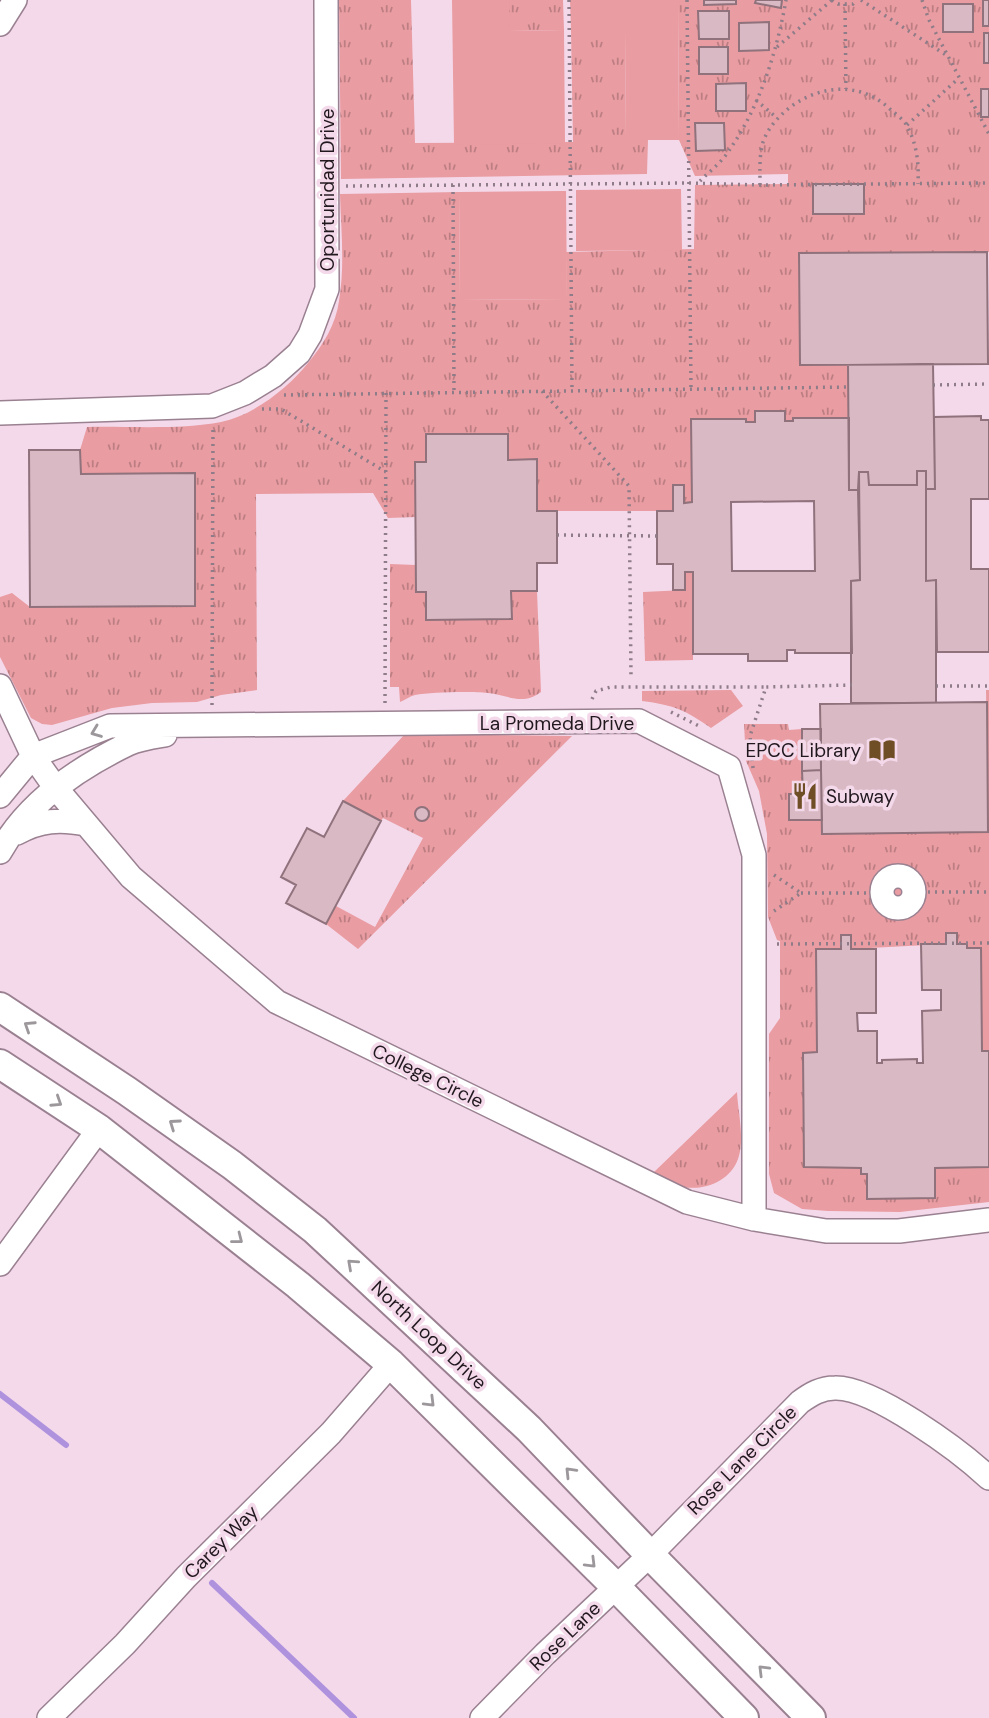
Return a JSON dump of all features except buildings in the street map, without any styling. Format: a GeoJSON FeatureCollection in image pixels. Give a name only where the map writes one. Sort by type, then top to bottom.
{"type":"FeatureCollection","features":[{"type":"Feature","properties":{"kind":"main road","name":"North Loop Drive"},"geometry":{"type":"LineString","coordinates":[[0,1007],[232,1165],[315,1230],[530,1429],[811,1718]]}},
{"type":"Feature","properties":{"kind":"main road"},"geometry":{"type":"LineString","coordinates":[[0,1064],[99,1129],[298,1285],[391,1364],[744,1718]]}},
{"type":"Feature","properties":{"kind":"street"},"geometry":{"type":"LineString","coordinates":[[0,24],[15,0]]}},
{"type":"Feature","properties":{"kind":"street","name":"Oportunidad Drive"},"geometry":{"type":"LineString","coordinates":[[0,413],[216,419],[244,393],[272,376],[299,353],[310,335],[327,289],[326,0]]}},
{"type":"Feature","properties":{"kind":"street","name":"College Circle"},"geometry":{"type":"LineString","coordinates":[[0,685],[33,756],[55,787],[131,877],[277,1002],[687,1202],[754,1219],[825,1231],[899,1231],[989,1220]]}},
{"type":"Feature","properties":{"kind":"street","name":"La Promeda Drive"},"geometry":{"type":"LineString","coordinates":[[212,724],[639,721],[729,767],[754,855],[754,1219]]}},
{"type":"Feature","properties":{"kind":"street"},"geometry":{"type":"LineString","coordinates":[[0,796],[33,756],[110,726],[212,724]]}},
{"type":"Feature","properties":{"kind":"street"},"geometry":{"type":"LineString","coordinates":[[4,845],[55,787],[130,743],[212,724]]}},
{"type":"Feature","properties":{"kind":"street"},"geometry":{"type":"LineString","coordinates":[[4,845],[34,823],[55,820],[86,824]]}},
{"type":"Feature","properties":{"kind":"street"},"geometry":{"type":"LineString","coordinates":[[882,893],[885,883],[899,876],[909,881],[914,892]]}},
{"type":"Feature","properties":{"kind":"street"},"geometry":{"type":"LineString","coordinates":[[0,1264],[99,1129]]}},
{"type":"Feature","properties":{"kind":"street","name":"Carey Way"},"geometry":{"type":"LineString","coordinates":[[49,1718],[331,1433],[391,1364]]}},
{"type":"Feature","properties":{"kind":"street","name":"Rose Lane Circle"},"geometry":{"type":"LineString","coordinates":[[650,1555],[800,1402],[814,1392],[825,1389],[847,1389],[900,1414],[970,1460],[989,1478]]}},
{"type":"Feature","properties":{"kind":"street","name":"Rose Lane"},"geometry":{"type":"LineString","coordinates":[[481,1718],[650,1555]]}},
{"type":"Feature","properties":{"kind":"path"},"geometry":{"type":"LineString","coordinates":[[569,0],[572,391]]}},
{"type":"Feature","properties":{"kind":"path"},"geometry":{"type":"LineString","coordinates":[[687,0],[691,389]]}},
{"type":"Feature","properties":{"kind":"path"},"geometry":{"type":"LineString","coordinates":[[699,183],[730,150],[756,100],[776,49],[786,0]]}},
{"type":"Feature","properties":{"kind":"path"},"geometry":{"type":"LineString","coordinates":[[776,49],[832,0],[838,4],[853,4],[859,0],[948,56]]}},
{"type":"Feature","properties":{"kind":"path"},"geometry":{"type":"LineString","coordinates":[[922,0],[929,20],[989,134]]}},
{"type":"Feature","properties":{"kind":"path"},"geometry":{"type":"LineString","coordinates":[[845,4],[846,89]]}},
{"type":"Feature","properties":{"kind":"path"},"geometry":{"type":"LineString","coordinates":[[907,125],[960,78]]}},
{"type":"Feature","properties":{"kind":"path"},"geometry":{"type":"LineString","coordinates":[[760,185],[759,157],[764,139],[777,118],[805,96],[832,89],[858,91],[883,102],[907,125],[919,161],[918,184]]}},
{"type":"Feature","properties":{"kind":"path"},"geometry":{"type":"LineString","coordinates":[[756,100],[777,118]]}},
{"type":"Feature","properties":{"kind":"path"},"geometry":{"type":"LineString","coordinates":[[327,186],[989,183]]}},
{"type":"Feature","properties":{"kind":"path"},"geometry":{"type":"LineString","coordinates":[[453,185],[454,393]]}},
{"type":"Feature","properties":{"kind":"path"},"geometry":{"type":"LineString","coordinates":[[933,385],[989,384]]}},
{"type":"Feature","properties":{"kind":"path"},"geometry":{"type":"LineString","coordinates":[[279,395],[848,387]]}},
{"type":"Feature","properties":{"kind":"path"},"geometry":{"type":"LineString","coordinates":[[542,391],[629,486],[631,676]]}},
{"type":"Feature","properties":{"kind":"path"},"geometry":{"type":"LineString","coordinates":[[385,723],[386,393]]}},
{"type":"Feature","properties":{"kind":"path"},"geometry":{"type":"LineString","coordinates":[[255,411],[266,407],[281,409],[386,472]]}},
{"type":"Feature","properties":{"kind":"path"},"geometry":{"type":"LineString","coordinates":[[212,724],[216,419]]}},
{"type":"Feature","properties":{"kind":"path"},"geometry":{"type":"LineString","coordinates":[[557,536],[657,536]]}},
{"type":"Feature","properties":{"kind":"path"},"geometry":{"type":"LineString","coordinates":[[593,705],[592,699],[596,691],[611,688],[852,685]]}},
{"type":"Feature","properties":{"kind":"path"},"geometry":{"type":"LineString","coordinates":[[936,686],[989,686]]}},
{"type":"Feature","properties":{"kind":"path"},"geometry":{"type":"LineString","coordinates":[[753,769],[750,736],[766,687]]}},
{"type":"Feature","properties":{"kind":"path"},"geometry":{"type":"LineString","coordinates":[[669,712],[708,733]]}},
{"type":"Feature","properties":{"kind":"path"},"geometry":{"type":"LineString","coordinates":[[773,874],[801,893],[882,893]]}},
{"type":"Feature","properties":{"kind":"path"},"geometry":{"type":"LineString","coordinates":[[914,892],[989,892]]}},
{"type":"Feature","properties":{"kind":"path"},"geometry":{"type":"LineString","coordinates":[[774,912],[801,893]]}},
{"type":"Feature","properties":{"kind":"path"},"geometry":{"type":"LineString","coordinates":[[777,956],[776,944],[989,943]]}},
{"type":"Feature","properties":{"kind":"green space"},"geometry":{"type":"Polygon","coordinates":[[[339,0],[411,0],[415,143],[573,142],[571,30],[625,29],[626,140],[648,140],[647,174],[341,179],[339,0]]]}},
{"type":"Feature","properties":{"kind":"green space"},"geometry":{"type":"Polygon","coordinates":[[[452,0],[509,0],[510,31],[564,30],[565,143],[454,145],[452,0]]]}},
{"type":"Feature","properties":{"kind":"green space"},"geometry":{"type":"Polygon","coordinates":[[[509,0],[563,0],[564,30],[509,31],[509,0]]]}},
{"type":"Feature","properties":{"kind":"green space"},"geometry":{"type":"Polygon","coordinates":[[[570,0],[678,0],[679,140],[626,140],[625,30],[571,30],[570,0]]]}},
{"type":"Feature","properties":{"kind":"green space"},"geometry":{"type":"Polygon","coordinates":[[[678,0],[989,0],[989,252],[799,254],[800,365],[848,365],[849,418],[794,418],[793,421],[785,421],[784,411],[755,411],[755,422],[746,422],[746,419],[692,419],[692,502],[684,503],[684,485],[673,485],[673,511],[537,511],[537,460],[508,460],[507,434],[426,434],[426,462],[415,462],[416,517],[388,518],[373,493],[256,494],[257,690],[221,695],[197,702],[152,703],[112,708],[52,725],[42,724],[31,718],[0,657],[0,597],[12,593],[30,607],[195,606],[195,473],[81,474],[80,450],[87,427],[172,427],[221,422],[258,407],[291,382],[324,342],[337,310],[342,261],[340,194],[459,192],[460,300],[567,299],[566,252],[694,249],[695,185],[788,184],[788,174],[695,176],[679,140],[678,0]]]}},
{"type":"Feature","properties":{"kind":"green space"},"geometry":{"type":"Polygon","coordinates":[[[681,189],[682,250],[576,251],[576,190],[681,189]]]}},
{"type":"Feature","properties":{"kind":"green space"},"geometry":{"type":"Polygon","coordinates":[[[566,191],[567,299],[460,300],[459,192],[566,191]]]}},
{"type":"Feature","properties":{"kind":"green space"},"geometry":{"type":"Polygon","coordinates":[[[390,564],[416,565],[426,592],[426,620],[511,619],[511,591],[537,591],[541,692],[521,699],[481,692],[431,693],[413,696],[400,702],[399,687],[390,687],[390,564]]]}},
{"type":"Feature","properties":{"kind":"green space"},"geometry":{"type":"Polygon","coordinates":[[[685,572],[693,572],[693,660],[645,661],[643,592],[685,590],[685,572]]]}},
{"type":"Feature","properties":{"kind":"green space"},"geometry":{"type":"Polygon","coordinates":[[[731,690],[743,706],[711,728],[679,709],[642,701],[642,691],[731,690]]]}},
{"type":"Feature","properties":{"kind":"green space"},"geometry":{"type":"Polygon","coordinates":[[[986,690],[989,690],[989,1051],[982,1051],[981,948],[967,948],[967,944],[957,944],[957,934],[947,933],[946,944],[851,949],[851,935],[841,949],[816,950],[817,1052],[803,1053],[804,1167],[861,1168],[861,1174],[867,1174],[868,1199],[935,1198],[935,1168],[989,1167],[989,1202],[900,1212],[802,1209],[774,1193],[769,1174],[769,1034],[780,1018],[780,941],[777,940],[768,917],[767,834],[759,791],[746,761],[744,724],[788,724],[789,730],[802,729],[803,794],[789,795],[790,820],[822,820],[822,834],[988,832],[986,690]]]}},
{"type":"Feature","properties":{"kind":"green space"},"geometry":{"type":"Polygon","coordinates":[[[405,734],[572,736],[358,949],[326,924],[336,906],[375,927],[423,838],[383,818],[381,821],[343,801],[405,734]]]}},
{"type":"Feature","properties":{"kind":"green space"},"geometry":{"type":"Polygon","coordinates":[[[737,1092],[740,1151],[734,1167],[723,1179],[708,1186],[691,1188],[675,1185],[653,1173],[737,1092]]]}},
{"type":"Feature","properties":{"kind":"waterway"},"geometry":{"type":"LineString","coordinates":[[0,1394],[66,1445]]}},
{"type":"Feature","properties":{"kind":"waterway"},"geometry":{"type":"LineString","coordinates":[[212,1583],[354,1718]]}},
{"type":"Feature","properties":{"kind":"place","name":"EPCC Library"},"geometry":{"type":"Point","coordinates":[882,750]}},
{"type":"Feature","properties":{"kind":"place","name":"Subway"},"geometry":{"type":"Point","coordinates":[805,796]}}]}
